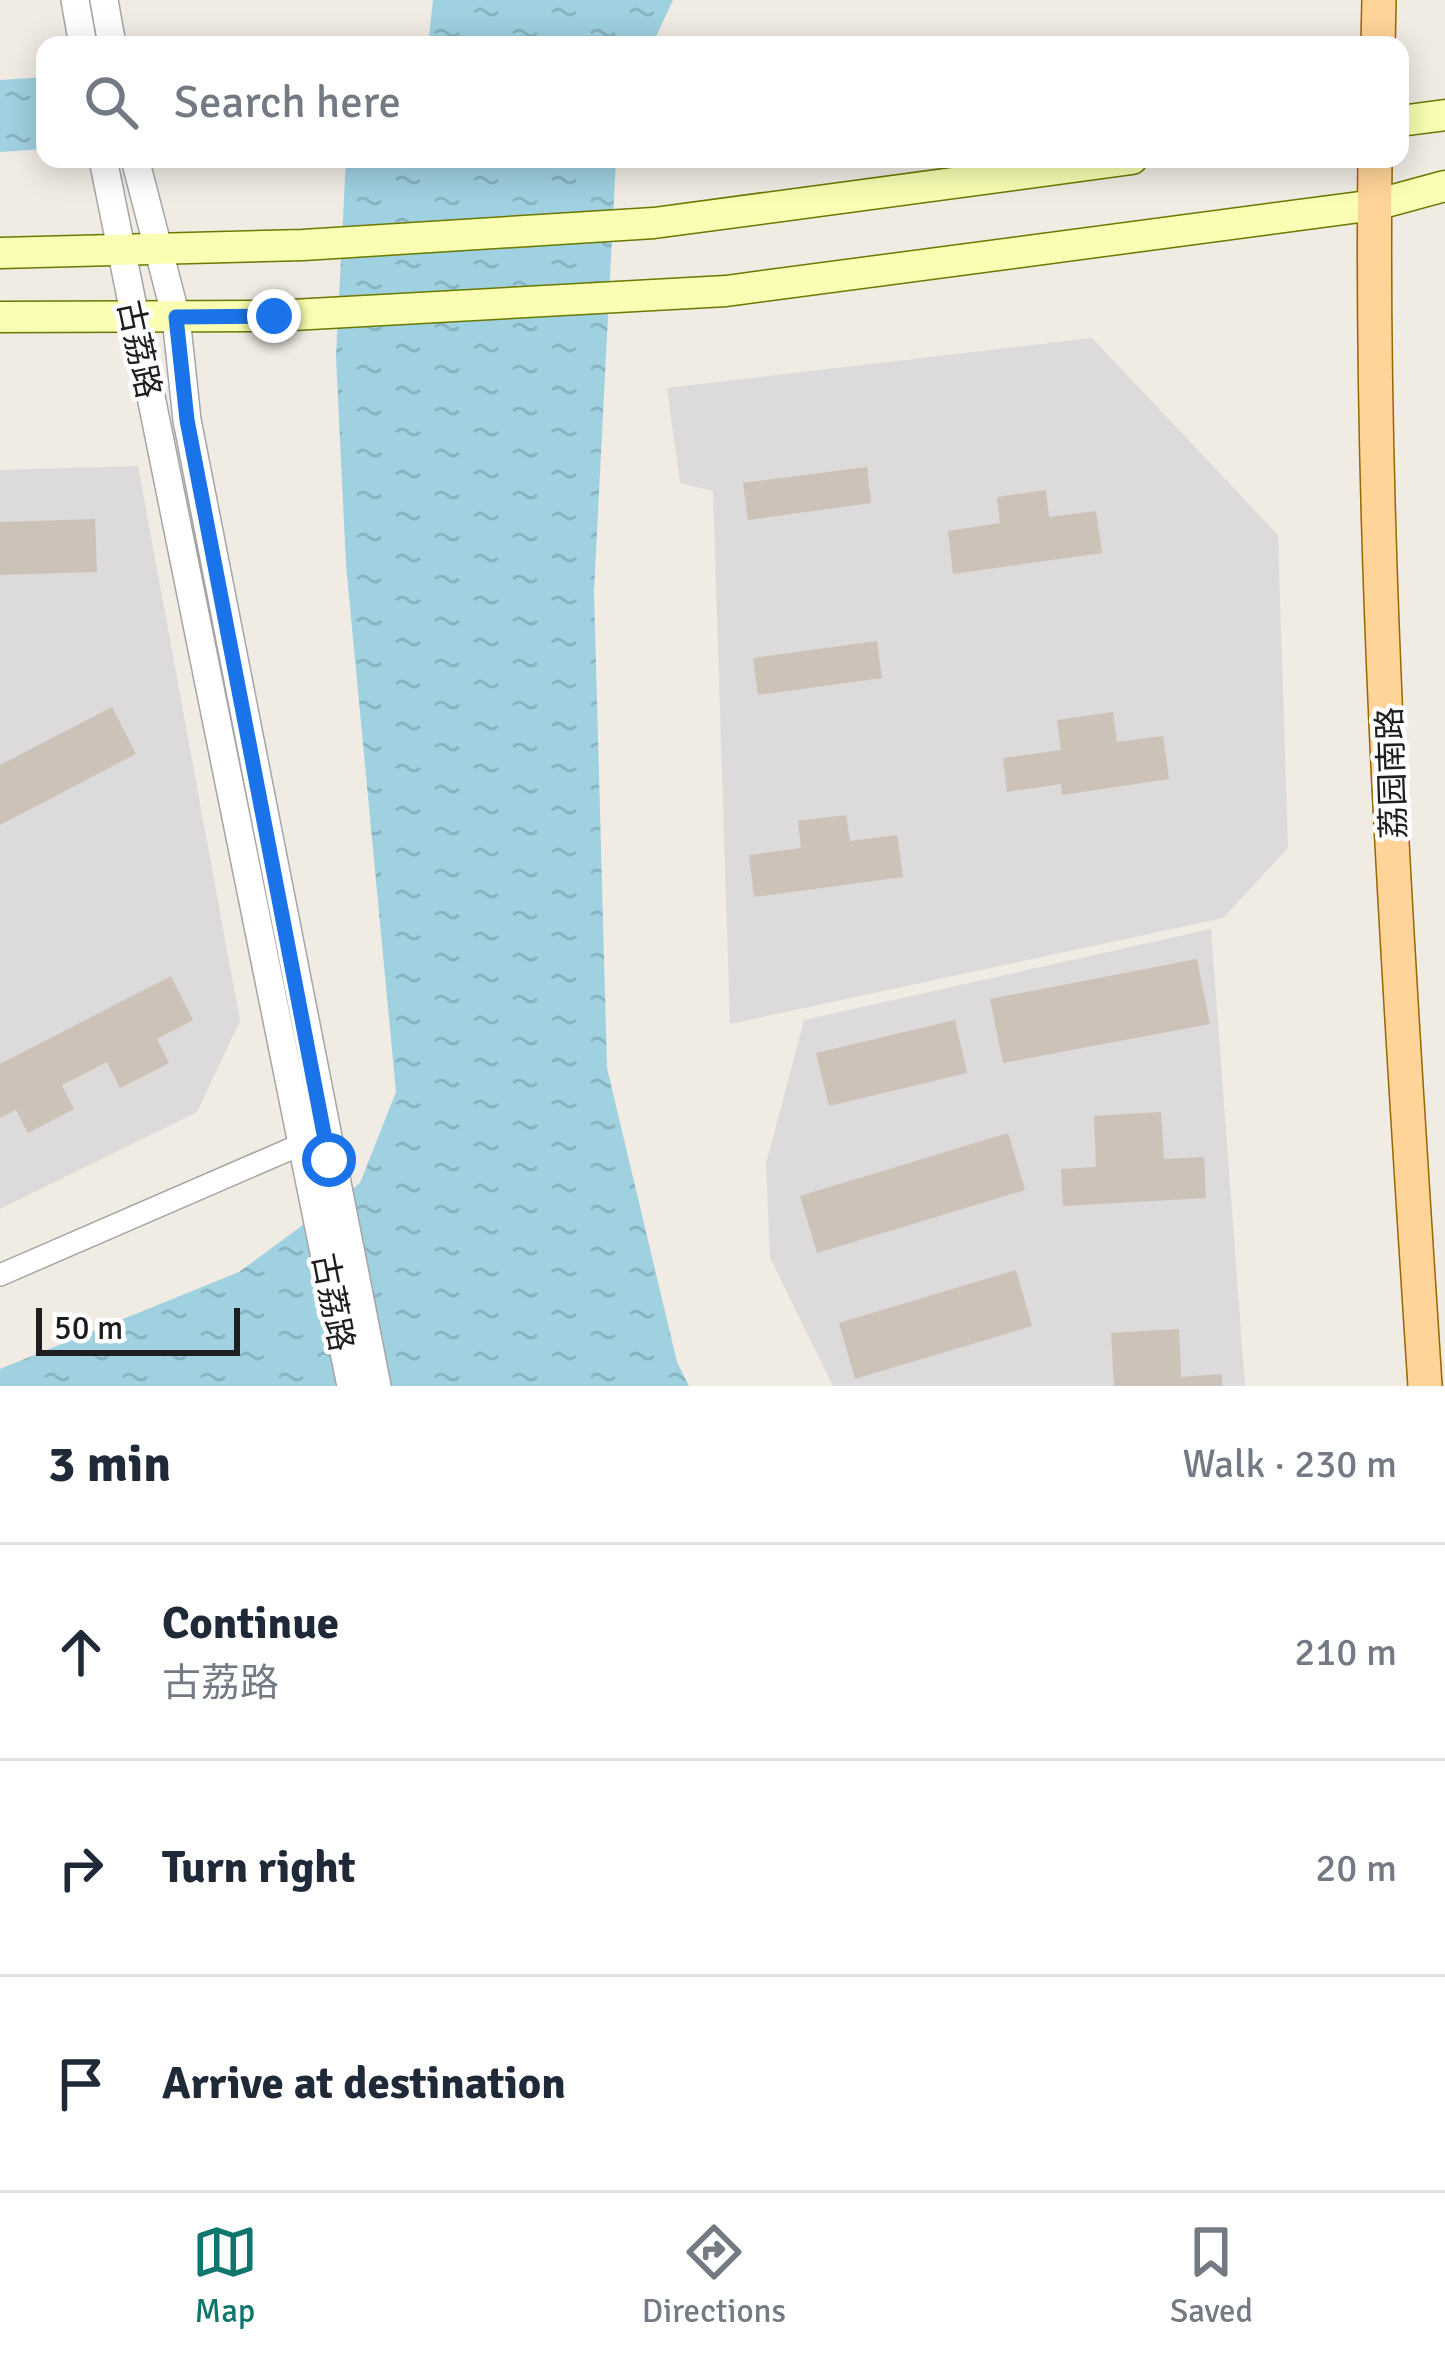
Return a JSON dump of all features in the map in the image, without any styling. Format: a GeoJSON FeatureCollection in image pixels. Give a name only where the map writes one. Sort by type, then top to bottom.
{"type":"FeatureCollection","features":[{"type":"Feature","properties":{"kind":"main road"},"geometry":{"type":"LineString","coordinates":[[1378,36],[1379,0]]}},
{"type":"Feature","properties":{"kind":"main road"},"geometry":{"type":"LineString","coordinates":[[1409,120],[1445,116]]}},
{"type":"Feature","properties":{"kind":"main road"},"geometry":{"type":"LineString","coordinates":[[0,253],[303,245],[630,224],[1062,168]]}},
{"type":"Feature","properties":{"kind":"main road","name":"荔园南路"},"geometry":{"type":"LineString","coordinates":[[1376,168],[1373,341],[1397,944],[1425,1386]]}},
{"type":"Feature","properties":{"kind":"main road"},"geometry":{"type":"LineString","coordinates":[[0,317],[274,316],[726,291],[1375,205],[1445,186]]}},
{"type":"Feature","properties":{"kind":"street"},"geometry":{"type":"LineString","coordinates":[[75,0],[81,36]]}},
{"type":"Feature","properties":{"kind":"street"},"geometry":{"type":"LineString","coordinates":[[104,0],[110,36]]}},
{"type":"Feature","properties":{"kind":"street","name":"古荔路"},"geometry":{"type":"LineString","coordinates":[[104,168],[118,250],[313,1158],[377,1386]]}},
{"type":"Feature","properties":{"kind":"street","name":"古荔路"},"geometry":{"type":"LineString","coordinates":[[138,168],[176,317],[191,443],[351,1386]]}},
{"type":"Feature","properties":{"kind":"street"},"geometry":{"type":"LineString","coordinates":[[0,1275],[313,1158]]}},
{"type":"Feature","properties":{"kind":"shaded area"},"geometry":{"type":"Polygon","coordinates":[[[1092,338],[1278,535],[1288,848],[1223,918],[730,1024],[713,491],[680,483],[667,388],[1092,338]]]}},
{"type":"Feature","properties":{"kind":"shaded area"},"geometry":{"type":"Polygon","coordinates":[[[138,466],[240,1021],[197,1112],[0,1209],[0,470],[138,466]]]}},
{"type":"Feature","properties":{"kind":"shaded area"},"geometry":{"type":"Polygon","coordinates":[[[1211,929],[1245,1386],[833,1386],[770,1258],[766,1164],[804,1020],[1211,929]]]}},
{"type":"Feature","properties":{"kind":"water"},"geometry":{"type":"Polygon","coordinates":[[[433,0],[673,0],[656,36],[429,36],[433,0]]]}},
{"type":"Feature","properties":{"kind":"water"},"geometry":{"type":"Polygon","coordinates":[[[36,78],[36,150],[0,152],[0,80],[36,78]]]}},
{"type":"Feature","properties":{"kind":"water"},"geometry":{"type":"Polygon","coordinates":[[[346,168],[616,168],[594,591],[607,1068],[677,1362],[689,1386],[0,1386],[0,1369],[239,1272],[360,1183],[396,1092],[346,564],[336,356],[346,168]]]}},
{"type":"Feature","properties":{"kind":"building"},"geometry":{"type":"Polygon","coordinates":[[[867,467],[871,503],[748,520],[743,483],[867,467]]]}},
{"type":"Feature","properties":{"kind":"building"},"geometry":{"type":"Polygon","coordinates":[[[1046,490],[1049,517],[1096,511],[1102,553],[953,574],[948,531],[1000,523],[997,497],[1046,490]]]}},
{"type":"Feature","properties":{"kind":"building"},"geometry":{"type":"Polygon","coordinates":[[[95,519],[97,572],[0,575],[0,522],[95,519]]]}},
{"type":"Feature","properties":{"kind":"building"},"geometry":{"type":"Polygon","coordinates":[[[877,641],[882,678],[758,695],[753,658],[877,641]]]}},
{"type":"Feature","properties":{"kind":"building"},"geometry":{"type":"Polygon","coordinates":[[[112,707],[136,754],[0,825],[0,765],[112,707]]]}},
{"type":"Feature","properties":{"kind":"building"},"geometry":{"type":"Polygon","coordinates":[[[1113,712],[1117,742],[1163,736],[1169,779],[1062,795],[1061,784],[1007,792],[1003,758],[1061,750],[1057,720],[1113,712]]]}},
{"type":"Feature","properties":{"kind":"building"},"geometry":{"type":"Polygon","coordinates":[[[846,815],[850,841],[897,835],[903,877],[754,897],[749,855],[801,848],[798,821],[846,815]]]}},
{"type":"Feature","properties":{"kind":"building"},"geometry":{"type":"Polygon","coordinates":[[[1197,959],[1210,1024],[1003,1063],[990,999],[1197,959]]]}},
{"type":"Feature","properties":{"kind":"building"},"geometry":{"type":"Polygon","coordinates":[[[171,976],[193,1020],[157,1039],[169,1063],[120,1088],[107,1062],[62,1085],[74,1109],[28,1133],[16,1110],[0,1118],[0,1064],[171,976]]]}},
{"type":"Feature","properties":{"kind":"building"},"geometry":{"type":"Polygon","coordinates":[[[955,1020],[967,1073],[829,1106],[816,1053],[955,1020]]]}},
{"type":"Feature","properties":{"kind":"building"},"geometry":{"type":"Polygon","coordinates":[[[1161,1112],[1164,1159],[1204,1157],[1206,1198],[1063,1206],[1061,1169],[1096,1167],[1094,1116],[1161,1112]]]}},
{"type":"Feature","properties":{"kind":"building"},"geometry":{"type":"Polygon","coordinates":[[[1008,1133],[1025,1190],[817,1253],[800,1196],[1008,1133]]]}},
{"type":"Feature","properties":{"kind":"building"},"geometry":{"type":"Polygon","coordinates":[[[1016,1270],[1032,1326],[855,1379],[839,1323],[1016,1270]]]}},
{"type":"Feature","properties":{"kind":"building"},"geometry":{"type":"Polygon","coordinates":[[[1179,1329],[1181,1377],[1222,1374],[1222,1386],[1114,1386],[1111,1333],[1179,1329]]]}},
{"type":"Feature","properties":{"kind":"route"},"geometry":{"type":"LineString","coordinates":[[274,316],[176,317],[187,420],[329,1160]]}}]}
